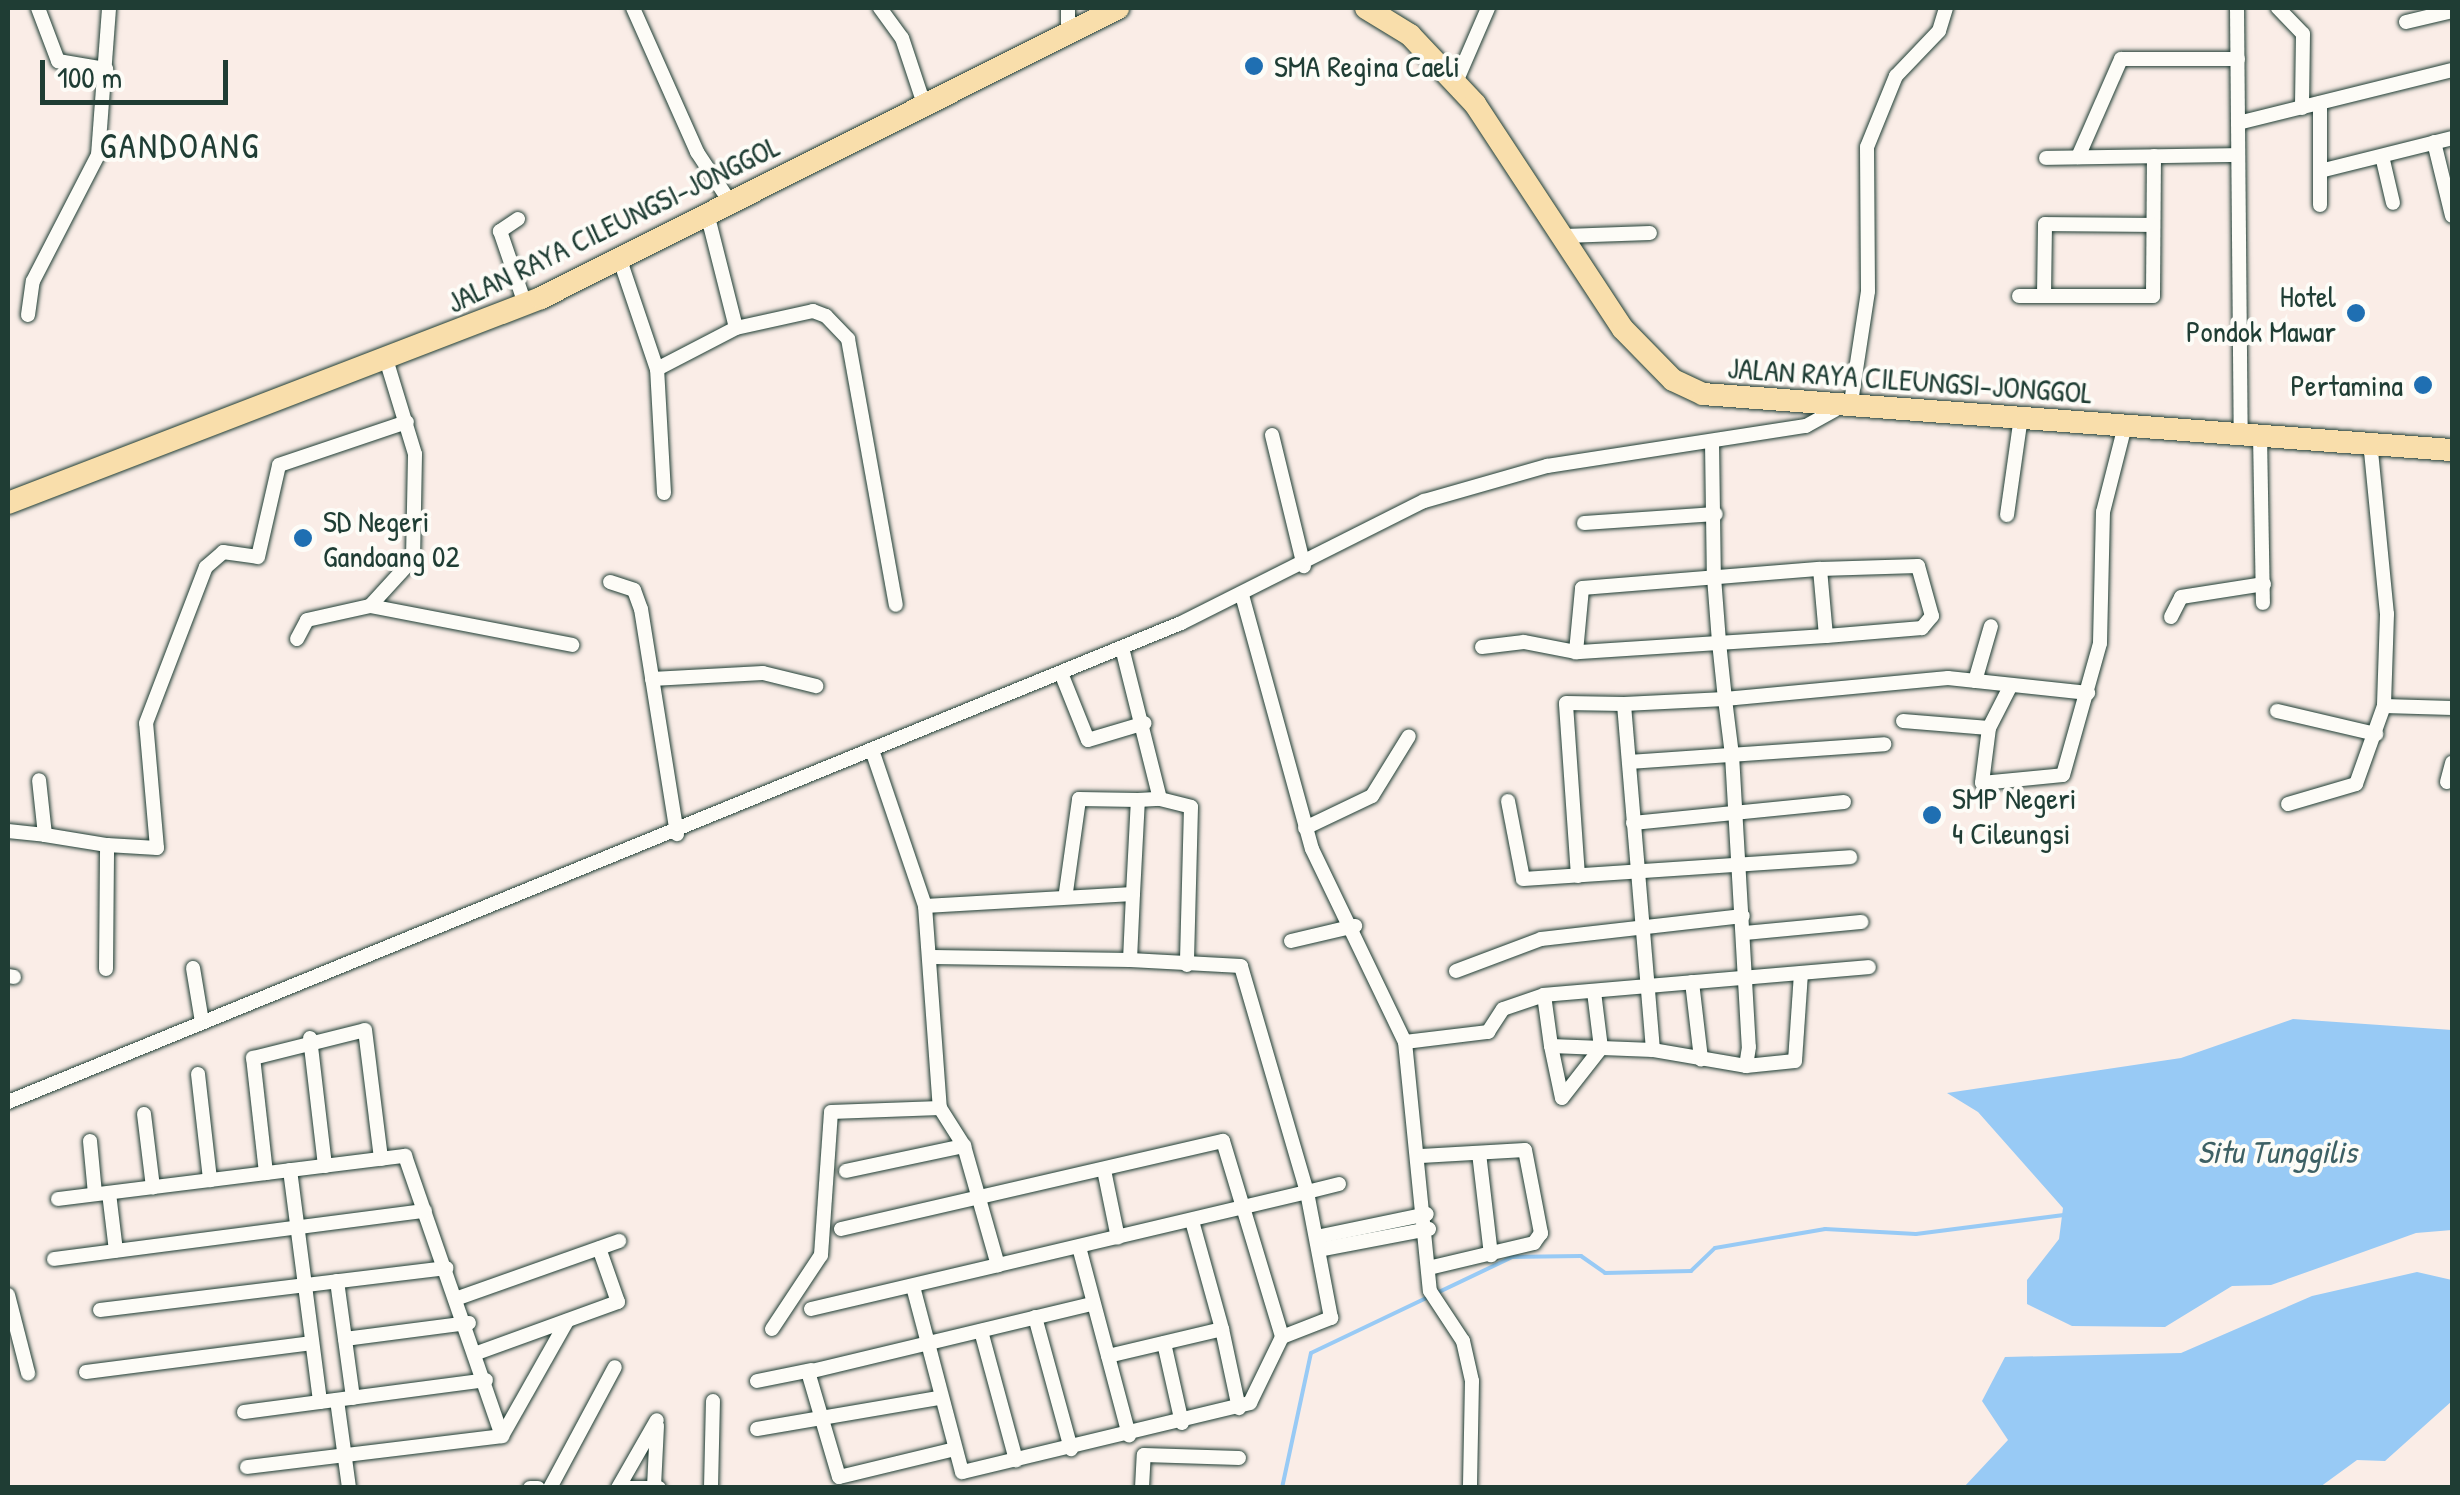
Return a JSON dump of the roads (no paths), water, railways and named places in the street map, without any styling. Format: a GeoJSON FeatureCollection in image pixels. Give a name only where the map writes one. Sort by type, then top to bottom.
{"type":"FeatureCollection","features":[{"type":"Feature","properties":{"kind":"main road","name":"JALAN RAYA CILEUNGSI-JONGGOL"},"geometry":{"type":"LineString","coordinates":[[8,502],[525,304],[732,205],[1068,18],[1118,8]]}},
{"type":"Feature","properties":{"kind":"main road","name":"JALAN RAYA CILEUNGSI-JONGGOL"},"geometry":{"type":"LineString","coordinates":[[1366,8],[1390,13],[1456,82],[1564,236],[1623,330],[1673,380],[1702,394],[1843,410],[2020,416],[2452,450]]}},
{"type":"Feature","properties":{"kind":"street"},"geometry":{"type":"LineString","coordinates":[[38,8],[58,62],[106,69]]}},
{"type":"Feature","properties":{"kind":"street"},"geometry":{"type":"LineString","coordinates":[[28,315],[66,206],[98,155],[109,8]]}},
{"type":"Feature","properties":{"kind":"street"},"geometry":{"type":"LineString","coordinates":[[633,8],[697,152],[732,205]]}},
{"type":"Feature","properties":{"kind":"street"},"geometry":{"type":"LineString","coordinates":[[880,8],[902,38],[923,101]]}},
{"type":"Feature","properties":{"kind":"street"},"geometry":{"type":"LineString","coordinates":[[1456,82],[1488,8]]}},
{"type":"Feature","properties":{"kind":"street"},"geometry":{"type":"LineString","coordinates":[[8,1102],[677,834],[1122,648],[1472,484],[1806,426],[1843,410],[1868,291],[1867,147],[1896,76],[1938,31],[1946,8]]}},
{"type":"Feature","properties":{"kind":"street"},"geometry":{"type":"LineString","coordinates":[[2238,8],[2238,155],[2255,520],[2264,584],[2262,603]]}},
{"type":"Feature","properties":{"kind":"street"},"geometry":{"type":"LineString","coordinates":[[2278,8],[2303,34],[2302,108]]}},
{"type":"Feature","properties":{"kind":"street"},"geometry":{"type":"LineString","coordinates":[[2406,22],[2452,11]]}},
{"type":"Feature","properties":{"kind":"street"},"geometry":{"type":"LineString","coordinates":[[2078,157],[2122,59],[2238,59]]}},
{"type":"Feature","properties":{"kind":"street"},"geometry":{"type":"LineString","coordinates":[[2238,124],[2452,70]]}},
{"type":"Feature","properties":{"kind":"street"},"geometry":{"type":"LineString","coordinates":[[2320,103],[2320,205]]}},
{"type":"Feature","properties":{"kind":"street"},"geometry":{"type":"LineString","coordinates":[[2320,171],[2452,138]]}},
{"type":"Feature","properties":{"kind":"street"},"geometry":{"type":"LineString","coordinates":[[2434,142],[2450,193],[2452,216]]}},
{"type":"Feature","properties":{"kind":"street"},"geometry":{"type":"LineString","coordinates":[[2046,158],[2238,155]]}},
{"type":"Feature","properties":{"kind":"street"},"geometry":{"type":"LineString","coordinates":[[2020,296],[2152,296],[2154,156]]}},
{"type":"Feature","properties":{"kind":"street"},"geometry":{"type":"LineString","coordinates":[[2382,156],[2393,203]]}},
{"type":"Feature","properties":{"kind":"street"},"geometry":{"type":"LineString","coordinates":[[708,216],[736,328]]}},
{"type":"Feature","properties":{"kind":"street"},"geometry":{"type":"LineString","coordinates":[[518,219],[500,231],[525,304]]}},
{"type":"Feature","properties":{"kind":"street"},"geometry":{"type":"LineString","coordinates":[[2044,296],[2045,224],[2153,225]]}},
{"type":"Feature","properties":{"kind":"street"},"geometry":{"type":"LineString","coordinates":[[1564,236],[1650,233]]}},
{"type":"Feature","properties":{"kind":"street"},"geometry":{"type":"LineString","coordinates":[[620,260],[657,369],[664,492]]}},
{"type":"Feature","properties":{"kind":"street"},"geometry":{"type":"LineString","coordinates":[[657,369],[736,328],[812,311],[848,338],[896,605]]}},
{"type":"Feature","properties":{"kind":"street"},"geometry":{"type":"LineString","coordinates":[[370,606],[397,584],[418,537],[407,422],[386,359]]}},
{"type":"Feature","properties":{"kind":"street"},"geometry":{"type":"LineString","coordinates":[[2007,515],[2020,416]]}},
{"type":"Feature","properties":{"kind":"street"},"geometry":{"type":"LineString","coordinates":[[8,831],[156,848],[146,723],[210,561],[223,552],[258,558],[274,469],[407,422]]}},
{"type":"Feature","properties":{"kind":"street"},"geometry":{"type":"LineString","coordinates":[[2012,685],[1989,728],[1979,780],[2055,781],[2088,693],[2100,643],[2103,512],[2124,426]]}},
{"type":"Feature","properties":{"kind":"street"},"geometry":{"type":"LineString","coordinates":[[1272,435],[1304,566]]}},
{"type":"Feature","properties":{"kind":"street"},"geometry":{"type":"LineString","coordinates":[[2288,804],[2356,784],[2384,706],[2387,614],[2370,441]]}},
{"type":"Feature","properties":{"kind":"street"},"geometry":{"type":"LineString","coordinates":[[1712,442],[1714,577],[1748,978],[1746,1066]]}},
{"type":"Feature","properties":{"kind":"street"},"geometry":{"type":"LineString","coordinates":[[1584,523],[1716,514]]}},
{"type":"Feature","properties":{"kind":"street"},"geometry":{"type":"LineString","coordinates":[[1482,647],[1524,642],[1576,652],[1826,636],[1922,628],[1932,616],[1918,566],[1820,569],[1582,588],[1576,652]]}},
{"type":"Feature","properties":{"kind":"street"},"geometry":{"type":"LineString","coordinates":[[1820,569],[1826,636]]}},
{"type":"Feature","properties":{"kind":"street"},"geometry":{"type":"LineString","coordinates":[[610,582],[634,590],[677,834]]}},
{"type":"Feature","properties":{"kind":"street"},"geometry":{"type":"LineString","coordinates":[[2171,616],[2181,597],[2264,584]]}},
{"type":"Feature","properties":{"kind":"street"},"geometry":{"type":"LineString","coordinates":[[1242,595],[1305,828],[1355,926],[1405,1042],[1428,1222],[1428,1268],[1434,1298],[1463,1340],[1472,1382],[1470,1488]]}},
{"type":"Feature","properties":{"kind":"street"},"geometry":{"type":"LineString","coordinates":[[298,639],[307,620],[370,606],[572,645]]}},
{"type":"Feature","properties":{"kind":"street"},"geometry":{"type":"LineString","coordinates":[[1975,680],[1991,626]]}},
{"type":"Feature","properties":{"kind":"street"},"geometry":{"type":"LineString","coordinates":[[1122,648],[1145,722],[1160,799]]}},
{"type":"Feature","properties":{"kind":"street"},"geometry":{"type":"LineString","coordinates":[[652,679],[763,673],[816,686]]}},
{"type":"Feature","properties":{"kind":"street"},"geometry":{"type":"LineString","coordinates":[[1061,673],[1088,740],[1145,722]]}},
{"type":"Feature","properties":{"kind":"street"},"geometry":{"type":"LineString","coordinates":[[1578,876],[1566,703],[1725,699],[1975,680],[2088,693]]}},
{"type":"Feature","properties":{"kind":"street"},"geometry":{"type":"LineString","coordinates":[[1624,704],[1644,985],[1654,1050]]}},
{"type":"Feature","properties":{"kind":"street"},"geometry":{"type":"LineString","coordinates":[[2384,706],[2452,708]]}},
{"type":"Feature","properties":{"kind":"street"},"geometry":{"type":"LineString","coordinates":[[2277,710],[2376,734]]}},
{"type":"Feature","properties":{"kind":"street"},"geometry":{"type":"LineString","coordinates":[[1904,721],[1989,728]]}},
{"type":"Feature","properties":{"kind":"street"},"geometry":{"type":"LineString","coordinates":[[1305,828],[1372,796],[1410,736]]}},
{"type":"Feature","properties":{"kind":"street"},"geometry":{"type":"LineString","coordinates":[[1629,762],[1884,744]]}},
{"type":"Feature","properties":{"kind":"street"},"geometry":{"type":"LineString","coordinates":[[873,753],[926,906],[940,1108],[964,1146],[998,1265]]}},
{"type":"Feature","properties":{"kind":"street"},"geometry":{"type":"LineString","coordinates":[[2447,782],[2452,763]]}},
{"type":"Feature","properties":{"kind":"street"},"geometry":{"type":"LineString","coordinates":[[39,780],[45,835]]}},
{"type":"Feature","properties":{"kind":"street"},"geometry":{"type":"LineString","coordinates":[[1066,892],[1080,798],[1160,799],[1191,807],[1187,965]]}},
{"type":"Feature","properties":{"kind":"street"},"geometry":{"type":"LineString","coordinates":[[1130,960],[1138,800]]}},
{"type":"Feature","properties":{"kind":"street"},"geometry":{"type":"LineString","coordinates":[[1508,801],[1517,876],[1578,876],[1850,856]]}},
{"type":"Feature","properties":{"kind":"street"},"geometry":{"type":"LineString","coordinates":[[1633,824],[1844,802]]}},
{"type":"Feature","properties":{"kind":"street"},"geometry":{"type":"LineString","coordinates":[[106,969],[108,844]]}},
{"type":"Feature","properties":{"kind":"street"},"geometry":{"type":"LineString","coordinates":[[926,906],[1066,892],[1133,894]]}},
{"type":"Feature","properties":{"kind":"street"},"geometry":{"type":"LineString","coordinates":[[1456,971],[1542,938],[1743,916]]}},
{"type":"Feature","properties":{"kind":"street"},"geometry":{"type":"LineString","coordinates":[[1744,934],[1862,922]]}},
{"type":"Feature","properties":{"kind":"street"},"geometry":{"type":"LineString","coordinates":[[1291,941],[1355,926]]}},
{"type":"Feature","properties":{"kind":"street"},"geometry":{"type":"LineString","coordinates":[[932,957],[1242,966],[1322,1242],[1331,1318],[1282,1337]]}},
{"type":"Feature","properties":{"kind":"street"},"geometry":{"type":"LineString","coordinates":[[1405,1042],[1488,1032],[1502,1009],[1544,995],[1869,966]]}},
{"type":"Feature","properties":{"kind":"street"},"geometry":{"type":"LineString","coordinates":[[193,968],[202,1022]]}},
{"type":"Feature","properties":{"kind":"street"},"geometry":{"type":"LineString","coordinates":[[1552,1046],[1654,1050],[1746,1066],[1795,1061],[1802,972]]}},
{"type":"Feature","properties":{"kind":"street"},"geometry":{"type":"LineString","coordinates":[[1692,982],[1701,1059]]}},
{"type":"Feature","properties":{"kind":"street"},"geometry":{"type":"LineString","coordinates":[[1544,995],[1562,1098],[1601,1048],[1594,992]]}},
{"type":"Feature","properties":{"kind":"street"},"geometry":{"type":"LineString","coordinates":[[266,1173],[253,1058],[310,1038],[365,1030],[381,1159]]}},
{"type":"Feature","properties":{"kind":"street"},"geometry":{"type":"LineString","coordinates":[[310,1038],[325,1166]]}},
{"type":"Feature","properties":{"kind":"street"},"geometry":{"type":"LineString","coordinates":[[198,1074],[210,1180]]}},
{"type":"Feature","properties":{"kind":"street"},"geometry":{"type":"LineString","coordinates":[[772,1329],[822,1255],[831,1112],[940,1108]]}},
{"type":"Feature","properties":{"kind":"street"},"geometry":{"type":"LineString","coordinates":[[144,1114],[153,1187]]}},
{"type":"Feature","properties":{"kind":"street"},"geometry":{"type":"LineString","coordinates":[[90,1141],[116,1251]]}},
{"type":"Feature","properties":{"kind":"street"},"geometry":{"type":"LineString","coordinates":[[841,1229],[1223,1141],[1246,1203],[1282,1337],[1261,1396],[1239,1408],[962,1472],[951,1450],[913,1286]]}},
{"type":"Feature","properties":{"kind":"street"},"geometry":{"type":"LineString","coordinates":[[846,1171],[964,1146]]}},
{"type":"Feature","properties":{"kind":"street"},"geometry":{"type":"LineString","coordinates":[[1421,1156],[1479,1153],[1532,1157],[1541,1233],[1491,1255],[1428,1268]]}},
{"type":"Feature","properties":{"kind":"street"},"geometry":{"type":"LineString","coordinates":[[1479,1153],[1491,1255]]}},
{"type":"Feature","properties":{"kind":"street"},"geometry":{"type":"LineString","coordinates":[[58,1199],[405,1156],[468,1323],[502,1436]]}},
{"type":"Feature","properties":{"kind":"street"},"geometry":{"type":"LineString","coordinates":[[290,1170],[320,1402]]}},
{"type":"Feature","properties":{"kind":"street"},"geometry":{"type":"LineString","coordinates":[[1104,1170],[1118,1238]]}},
{"type":"Feature","properties":{"kind":"street"},"geometry":{"type":"LineString","coordinates":[[811,1310],[1192,1221],[1246,1203],[1339,1184]]}},
{"type":"Feature","properties":{"kind":"street"},"geometry":{"type":"LineString","coordinates":[[54,1259],[425,1212]]}},
{"type":"Feature","properties":{"kind":"street"},"geometry":{"type":"LineString","coordinates":[[1192,1221],[1239,1408]]}},
{"type":"Feature","properties":{"kind":"street"},"geometry":{"type":"LineString","coordinates":[[1322,1242],[1428,1222]]}},
{"type":"Feature","properties":{"kind":"street"},"geometry":{"type":"LineString","coordinates":[[458,1298],[619,1241]]}},
{"type":"Feature","properties":{"kind":"street"},"geometry":{"type":"LineString","coordinates":[[1079,1247],[1130,1435]]}},
{"type":"Feature","properties":{"kind":"street"},"geometry":{"type":"LineString","coordinates":[[478,1353],[618,1302],[599,1248]]}},
{"type":"Feature","properties":{"kind":"street"},"geometry":{"type":"LineString","coordinates":[[100,1310],[446,1268]]}},
{"type":"Feature","properties":{"kind":"street"},"geometry":{"type":"LineString","coordinates":[[337,1281],[345,1339],[344,1455],[348,1488]]}},
{"type":"Feature","properties":{"kind":"street"},"geometry":{"type":"LineString","coordinates":[[8,1295],[28,1374]]}},
{"type":"Feature","properties":{"kind":"street"},"geometry":{"type":"LineString","coordinates":[[757,1381],[1092,1304]]}},
{"type":"Feature","properties":{"kind":"street"},"geometry":{"type":"LineString","coordinates":[[1035,1317],[1072,1449]]}},
{"type":"Feature","properties":{"kind":"street"},"geometry":{"type":"LineString","coordinates":[[502,1436],[567,1320]]}},
{"type":"Feature","properties":{"kind":"street"},"geometry":{"type":"LineString","coordinates":[[345,1339],[468,1323]]}},
{"type":"Feature","properties":{"kind":"street"},"geometry":{"type":"LineString","coordinates":[[1108,1356],[1222,1329]]}},
{"type":"Feature","properties":{"kind":"street"},"geometry":{"type":"LineString","coordinates":[[981,1331],[1016,1460]]}},
{"type":"Feature","properties":{"kind":"street"},"geometry":{"type":"LineString","coordinates":[[86,1372],[312,1343]]}},
{"type":"Feature","properties":{"kind":"street"},"geometry":{"type":"LineString","coordinates":[[1164,1343],[1182,1423]]}},
{"type":"Feature","properties":{"kind":"street"},"geometry":{"type":"LineString","coordinates":[[550,1488],[615,1367]]}},
{"type":"Feature","properties":{"kind":"street"},"geometry":{"type":"LineString","coordinates":[[810,1370],[816,1417],[844,1478],[951,1450]]}},
{"type":"Feature","properties":{"kind":"street"},"geometry":{"type":"LineString","coordinates":[[244,1412],[486,1380]]}},
{"type":"Feature","properties":{"kind":"street"},"geometry":{"type":"LineString","coordinates":[[757,1430],[938,1398]]}},
{"type":"Feature","properties":{"kind":"street"},"geometry":{"type":"LineString","coordinates":[[711,1488],[714,1402]]}},
{"type":"Feature","properties":{"kind":"street"},"geometry":{"type":"LineString","coordinates":[[657,1420],[657,1487],[621,1488],[657,1420]]}},
{"type":"Feature","properties":{"kind":"street"},"geometry":{"type":"LineString","coordinates":[[247,1467],[502,1436]]}},
{"type":"Feature","properties":{"kind":"street"},"geometry":{"type":"LineString","coordinates":[[1142,1488],[1144,1455],[1239,1458]]}},
{"type":"Feature","properties":{"kind":"street"},"geometry":{"type":"LineString","coordinates":[[530,1488],[538,1488]]}},
{"type":"Feature","properties":{"kind":"water","name":"Situ Tunggilis"},"geometry":{"type":"Polygon","coordinates":[[[2293,1019],[2452,1030],[2452,1230],[2416,1233],[2271,1285],[2232,1286],[2165,1327],[2072,1326],[2027,1304],[2027,1280],[2059,1239],[2063,1208],[1978,1112],[1947,1093],[2181,1058],[2293,1019]]]}},
{"type":"Feature","properties":{"kind":"water"},"geometry":{"type":"Polygon","coordinates":[[[2417,1272],[2452,1280],[2452,1401],[2385,1461],[2357,1460],[2320,1487],[1964,1487],[2008,1440],[1982,1401],[2005,1357],[2181,1353],[2312,1296],[2417,1272]]]}},
{"type":"Feature","properties":{"kind":"waterway"},"geometry":{"type":"LineString","coordinates":[[1282,1488],[1311,1353],[1512,1257],[1581,1256],[1605,1273],[1691,1271],[1715,1248],[1825,1229],[1916,1234],[2064,1215]]}},
{"type":"Feature","properties":{"kind":"place","name":"SMA Regina Caeli"},"geometry":{"type":"Point","coordinates":[1254,66]}},
{"type":"Feature","properties":{"kind":"place","name":"Hotel Pondok Mawar"},"geometry":{"type":"Point","coordinates":[2356,313]}},
{"type":"Feature","properties":{"kind":"place","name":"Pertamina"},"geometry":{"type":"Point","coordinates":[2423,385]}},
{"type":"Feature","properties":{"kind":"place","name":"SD Negeri Gandoang 02"},"geometry":{"type":"Point","coordinates":[303,538]}},
{"type":"Feature","properties":{"kind":"place","name":"SMP Negeri 4 Cileungsi"},"geometry":{"type":"Point","coordinates":[1932,815]}},
{"type":"Feature","properties":{"kind":"district","name":"GANDOANG"},"geometry":{"type":"Point","coordinates":[180,146]}}]}
